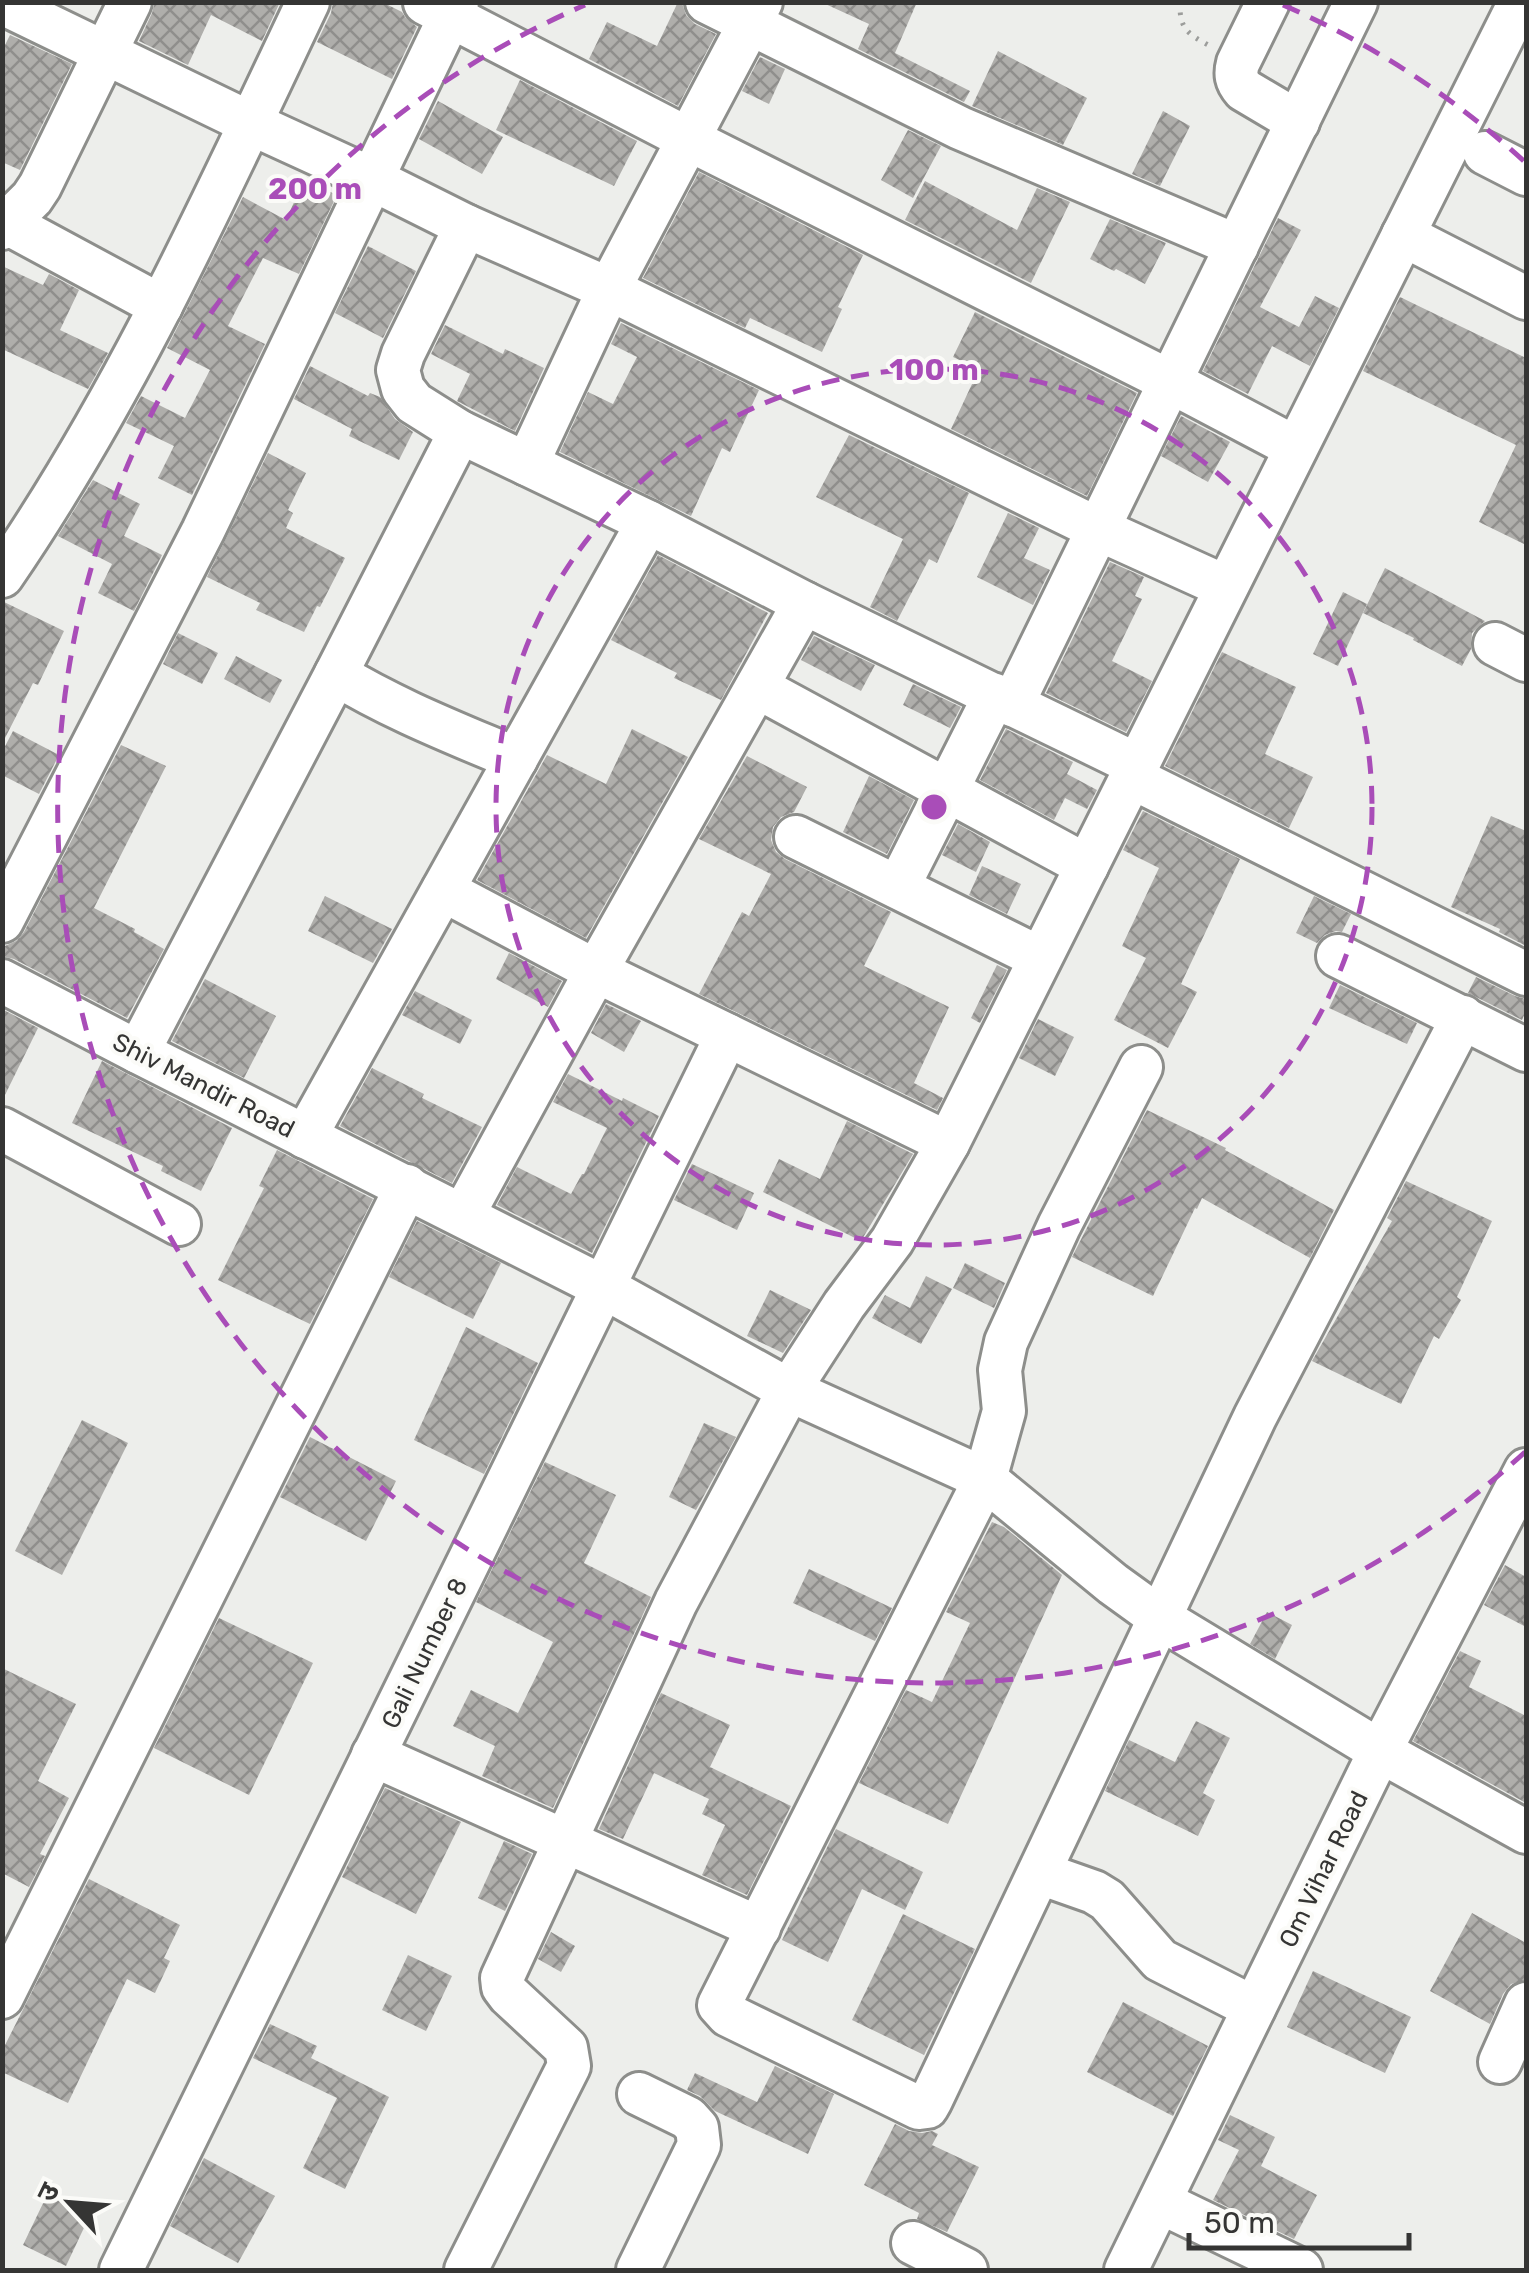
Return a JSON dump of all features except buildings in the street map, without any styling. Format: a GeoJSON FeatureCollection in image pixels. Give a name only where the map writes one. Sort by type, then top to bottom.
{"type":"FeatureCollection","features":[{"type":"Feature","properties":{"kind":"street"},"geometry":{"type":"LineString","coordinates":[[130,2],[40,186],[5,226],[161,306]]}},
{"type":"Feature","properties":{"kind":"street"},"geometry":{"type":"LineString","coordinates":[[2,576],[64,484],[161,306],[308,2]]}},
{"type":"Feature","properties":{"kind":"street"},"geometry":{"type":"LineString","coordinates":[[707,2],[756,13],[960,128],[1237,246]]}},
{"type":"Feature","properties":{"kind":"street"},"geometry":{"type":"LineString","coordinates":[[1268,2],[1238,63],[1238,82],[1244,90],[1298,122]]}},
{"type":"Feature","properties":{"kind":"street"},"geometry":{"type":"LineString","coordinates":[[898,887],[948,791],[1098,529],[1356,2]]}},
{"type":"Feature","properties":{"kind":"street"},"geometry":{"type":"LineString","coordinates":[[2,3],[1226,587]]}},
{"type":"Feature","properties":{"kind":"street"},"geometry":{"type":"LineString","coordinates":[[2,922],[203,532],[372,179],[444,7],[690,140],[1296,448]]}},
{"type":"Feature","properties":{"kind":"street"},"geometry":{"type":"LineString","coordinates":[[527,464],[609,290],[756,13]]}},
{"type":"Feature","properties":{"kind":"street"},"geometry":{"type":"LineString","coordinates":[[466,2270],[569,2066],[566,2048],[509,1995],[502,1978],[564,1840],[676,1602],[789,1390],[844,1305],[892,1241],[948,1143],[1403,235],[1516,29]]}},
{"type":"Feature","properties":{"kind":"street"},"geometry":{"type":"LineString","coordinates":[[1485,153],[1526,174]]}},
{"type":"Feature","properties":{"kind":"street"},"geometry":{"type":"LineString","coordinates":[[466,226],[398,370],[414,403],[460,432],[1003,700],[1526,974]]}},
{"type":"Feature","properties":{"kind":"street"},"geometry":{"type":"LineString","coordinates":[[1403,235],[1526,298]]}},
{"type":"Feature","properties":{"kind":"street"},"geometry":{"type":"LineString","coordinates":[[138,1052],[460,432]]}},
{"type":"Feature","properties":{"kind":"street"},"geometry":{"type":"LineString","coordinates":[[305,1137],[648,522]]}},
{"type":"Feature","properties":{"kind":"street"},"geometry":{"type":"LineString","coordinates":[[462,1215],[804,603]]}},
{"type":"Feature","properties":{"kind":"street"},"geometry":{"type":"LineString","coordinates":[[336,674],[414,716],[516,759]]}},
{"type":"Feature","properties":{"kind":"street"},"geometry":{"type":"LineString","coordinates":[[757,687],[1087,866]]}},
{"type":"Feature","properties":{"kind":"street"},"geometry":{"type":"LineString","coordinates":[[796,836],[1040,958]]}},
{"type":"Feature","properties":{"kind":"street"},"geometry":{"type":"LineString","coordinates":[[443,890],[596,971],[948,1143]]}},
{"type":"Feature","properties":{"kind":"street"},"geometry":{"type":"LineString","coordinates":[[1338,956],[1526,1050]]}},
{"type":"Feature","properties":{"kind":"street","name":"Shiv Mandir Road"},"geometry":{"type":"LineString","coordinates":[[2,981],[605,1288],[789,1390],[985,1479],[1160,1618],[1380,1751],[1526,1832]]}},
{"type":"Feature","properties":{"kind":"street"},"geometry":{"type":"LineString","coordinates":[[1141,1067],[1006,1342],[1000,1370],[1004,1411],[985,1479],[720,1998],[721,2010],[911,2105],[927,2107],[1255,1417],[1463,1017]]}},
{"type":"Feature","properties":{"kind":"street","name":"Gali Number 8"},"geometry":{"type":"LineString","coordinates":[[121,2270],[727,1035]]}},
{"type":"Feature","properties":{"kind":"street"},"geometry":{"type":"LineString","coordinates":[[2,1129],[179,1224]]}},
{"type":"Feature","properties":{"kind":"street"},"geometry":{"type":"LineString","coordinates":[[2,1997],[407,1186]]}},
{"type":"Feature","properties":{"kind":"street","name":"Om Vihar Road"},"geometry":{"type":"LineString","coordinates":[[1126,2270],[1380,1751],[1526,1470]]}},
{"type":"Feature","properties":{"kind":"street"},"geometry":{"type":"LineString","coordinates":[[373,1754],[759,1928]]}},
{"type":"Feature","properties":{"kind":"street"},"geometry":{"type":"LineString","coordinates":[[1040,1874],[1107,1900],[1160,1960],[1254,2008]]}},
{"type":"Feature","properties":{"kind":"street"},"geometry":{"type":"LineString","coordinates":[[1500,2062],[1526,2004]]}},
{"type":"Feature","properties":{"kind":"street"},"geometry":{"type":"LineString","coordinates":[[638,2270],[699,2145],[698,2128],[688,2118],[639,2094]]}},
{"type":"Feature","properties":{"kind":"street"},"geometry":{"type":"LineString","coordinates":[[1160,2202],[1301,2270]]}},
{"type":"Feature","properties":{"kind":"street"},"geometry":{"type":"LineString","coordinates":[[913,2244],[966,2270]]}},
{"type":"Feature","properties":{"kind":"path"},"geometry":{"type":"LineString","coordinates":[[1180,2],[1187,33],[1238,63]]}}]}
